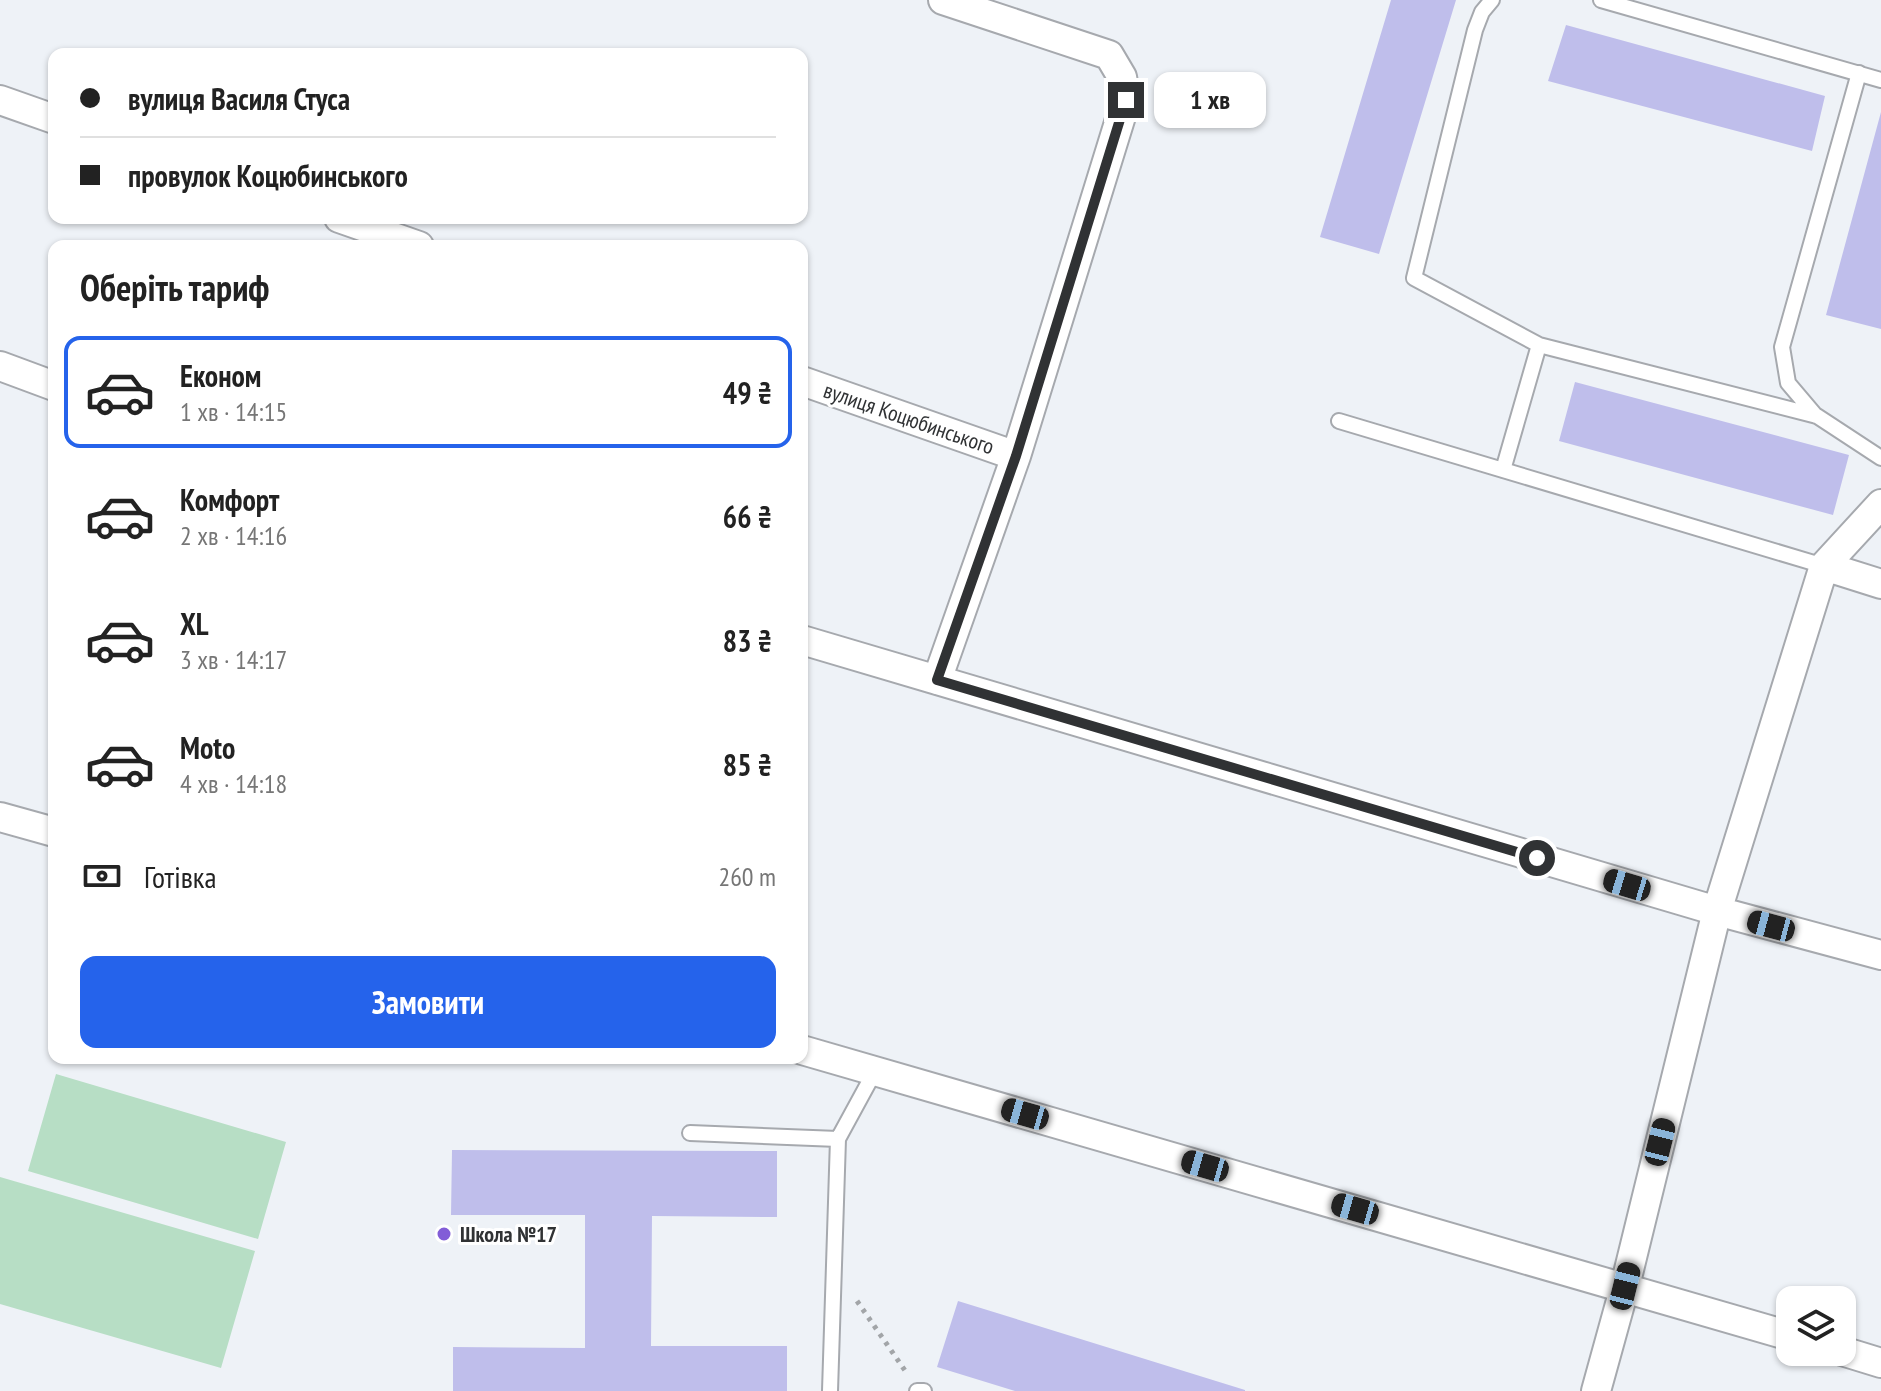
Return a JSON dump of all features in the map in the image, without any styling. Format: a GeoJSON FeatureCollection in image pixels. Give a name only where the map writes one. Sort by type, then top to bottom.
{"type":"FeatureCollection","features":[{"type":"Feature","properties":{"kind":"street"},"geometry":{"type":"LineString","coordinates":[[937,680],[1016,456],[1126,100],[1122,77],[1109,55],[943,0]]}},
{"type":"Feature","properties":{"kind":"street"},"geometry":{"type":"LineString","coordinates":[[0,100],[48,117]]}},
{"type":"Feature","properties":{"kind":"street"},"geometry":{"type":"LineString","coordinates":[[356,224],[402,240]]}},
{"type":"Feature","properties":{"kind":"street"},"geometry":{"type":"LineString","coordinates":[[0,366],[48,384]]}},
{"type":"Feature","properties":{"kind":"street","name":"вулиця Коцюбинського"},"geometry":{"type":"LineString","coordinates":[[808,383],[1016,456]]}},
{"type":"Feature","properties":{"kind":"street"},"geometry":{"type":"LineString","coordinates":[[1596,1391],[1625,1286],[1717,911],[1824,566],[1881,504]]}},
{"type":"Feature","properties":{"kind":"street"},"geometry":{"type":"LineString","coordinates":[[1824,566],[1881,584]]}},
{"type":"Feature","properties":{"kind":"street"},"geometry":{"type":"LineString","coordinates":[[808,642],[1717,911],[1881,955]]}},
{"type":"Feature","properties":{"kind":"street"},"geometry":{"type":"LineString","coordinates":[[0,817],[48,830]]}},
{"type":"Feature","properties":{"kind":"street"},"geometry":{"type":"LineString","coordinates":[[808,1052],[1776,1332]]}},
{"type":"Feature","properties":{"kind":"street"},"geometry":{"type":"LineString","coordinates":[[1856,1355],[1881,1363]]}},
{"type":"Feature","properties":{"kind":"lane"},"geometry":{"type":"LineString","coordinates":[[1492,0],[1482,12],[1475,30],[1414,278],[1539,345],[1817,416]]}},
{"type":"Feature","properties":{"kind":"lane"},"geometry":{"type":"LineString","coordinates":[[1601,0],[1881,80]]}},
{"type":"Feature","properties":{"kind":"lane"},"geometry":{"type":"LineString","coordinates":[[1859,73],[1782,347],[1782,364],[1788,383],[1817,416],[1881,458]]}},
{"type":"Feature","properties":{"kind":"lane"},"geometry":{"type":"LineString","coordinates":[[1503,470],[1539,345]]}},
{"type":"Feature","properties":{"kind":"lane"},"geometry":{"type":"LineString","coordinates":[[1339,421],[1824,566]]}},
{"type":"Feature","properties":{"kind":"lane"},"geometry":{"type":"LineString","coordinates":[[830,1391],[838,1139],[875,1071]]}},
{"type":"Feature","properties":{"kind":"lane"},"geometry":{"type":"LineString","coordinates":[[690,1133],[838,1139]]}},
{"type":"Feature","properties":{"kind":"path"},"geometry":{"type":"LineString","coordinates":[[834,1266],[920,1390]]}},
{"type":"Feature","properties":{"kind":"green space"},"geometry":{"type":"Polygon","coordinates":[[[56,1074],[286,1142],[258,1239],[28,1171],[56,1074]]]}},
{"type":"Feature","properties":{"kind":"green space"},"geometry":{"type":"Polygon","coordinates":[[[0,1177],[255,1251],[221,1368],[0,1304],[0,1177]]]}},
{"type":"Feature","properties":{"kind":"building"},"geometry":{"type":"Polygon","coordinates":[[[1391,0],[1456,0],[1379,254],[1320,237],[1391,0]]]}},
{"type":"Feature","properties":{"kind":"building"},"geometry":{"type":"Polygon","coordinates":[[[1566,25],[1825,96],[1812,151],[1548,81],[1566,25]]]}},
{"type":"Feature","properties":{"kind":"building"},"geometry":{"type":"Polygon","coordinates":[[[1881,112],[1881,329],[1826,315],[1881,112]]]}},
{"type":"Feature","properties":{"kind":"building"},"geometry":{"type":"Polygon","coordinates":[[[1575,382],[1849,455],[1833,515],[1559,441],[1575,382]]]}},
{"type":"Feature","properties":{"kind":"building"},"geometry":{"type":"Polygon","coordinates":[[[452,1150],[777,1151],[777,1217],[652,1216],[651,1346],[787,1346],[787,1391],[453,1391],[453,1347],[585,1348],[585,1215],[451,1215],[452,1150]]]}},
{"type":"Feature","properties":{"kind":"building"},"geometry":{"type":"Polygon","coordinates":[[[958,1301],[1245,1391],[1015,1391],[937,1367],[958,1301]]]}},
{"type":"Feature","properties":{"kind":"place","name":"Школа №17"},"geometry":{"type":"Point","coordinates":[444,1234]}},
{"type":"Feature","properties":{"kind":"route"},"geometry":{"type":"LineString","coordinates":[[1126,100],[1016,456],[937,680],[1537,858]]}}]}
